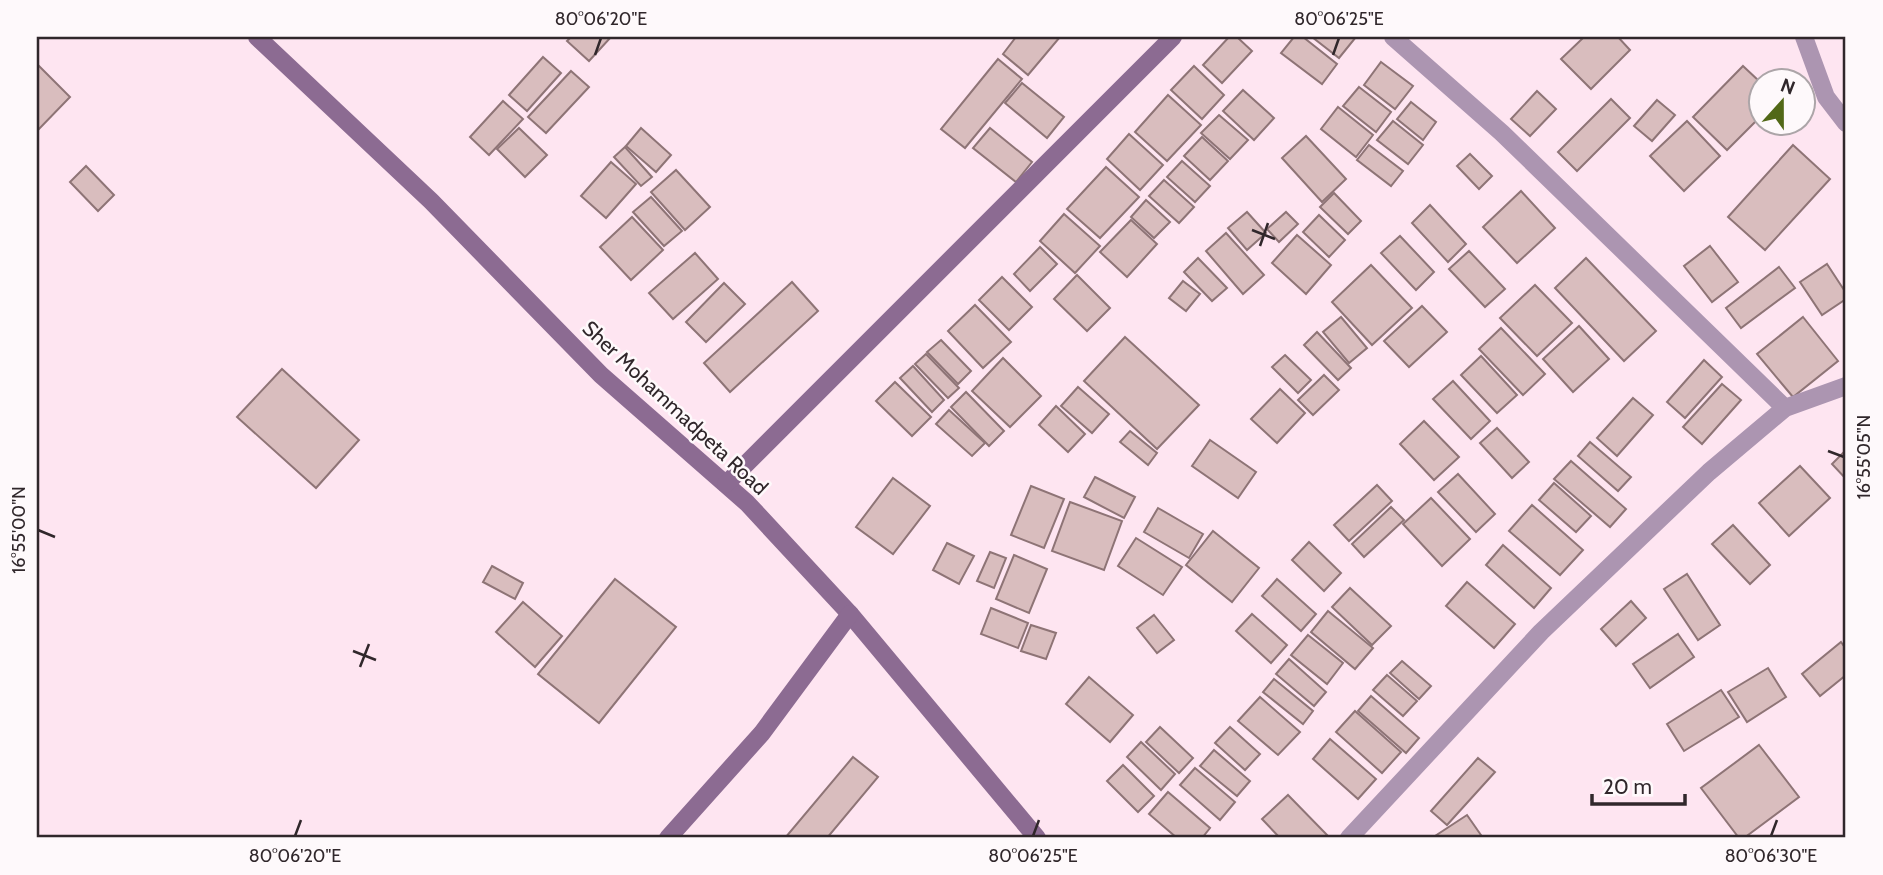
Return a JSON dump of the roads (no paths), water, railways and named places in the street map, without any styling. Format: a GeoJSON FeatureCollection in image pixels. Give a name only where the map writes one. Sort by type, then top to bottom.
{"type":"FeatureCollection","features":[{"type":"Feature","properties":{"kind":"main road","name":"Sher Mohammadpeta Road"},"geometry":{"type":"LineString","coordinates":[[257,37],[431,201],[601,375],[747,503],[850,614],[1037,838]]}},
{"type":"Feature","properties":{"kind":"main road"},"geometry":{"type":"LineString","coordinates":[[726,484],[1173,37]]}},
{"type":"Feature","properties":{"kind":"main road"},"geometry":{"type":"LineString","coordinates":[[668,838],[762,733],[850,614]]}},
{"type":"Feature","properties":{"kind":"street"},"geometry":{"type":"LineString","coordinates":[[1393,37],[1502,133],[1785,408]]}},
{"type":"Feature","properties":{"kind":"street"},"geometry":{"type":"LineString","coordinates":[[1804,37],[1826,97],[1846,123]]}},
{"type":"Feature","properties":{"kind":"street"},"geometry":{"type":"LineString","coordinates":[[1349,838],[1541,632],[1709,472],[1785,408],[1846,386]]}}]}
